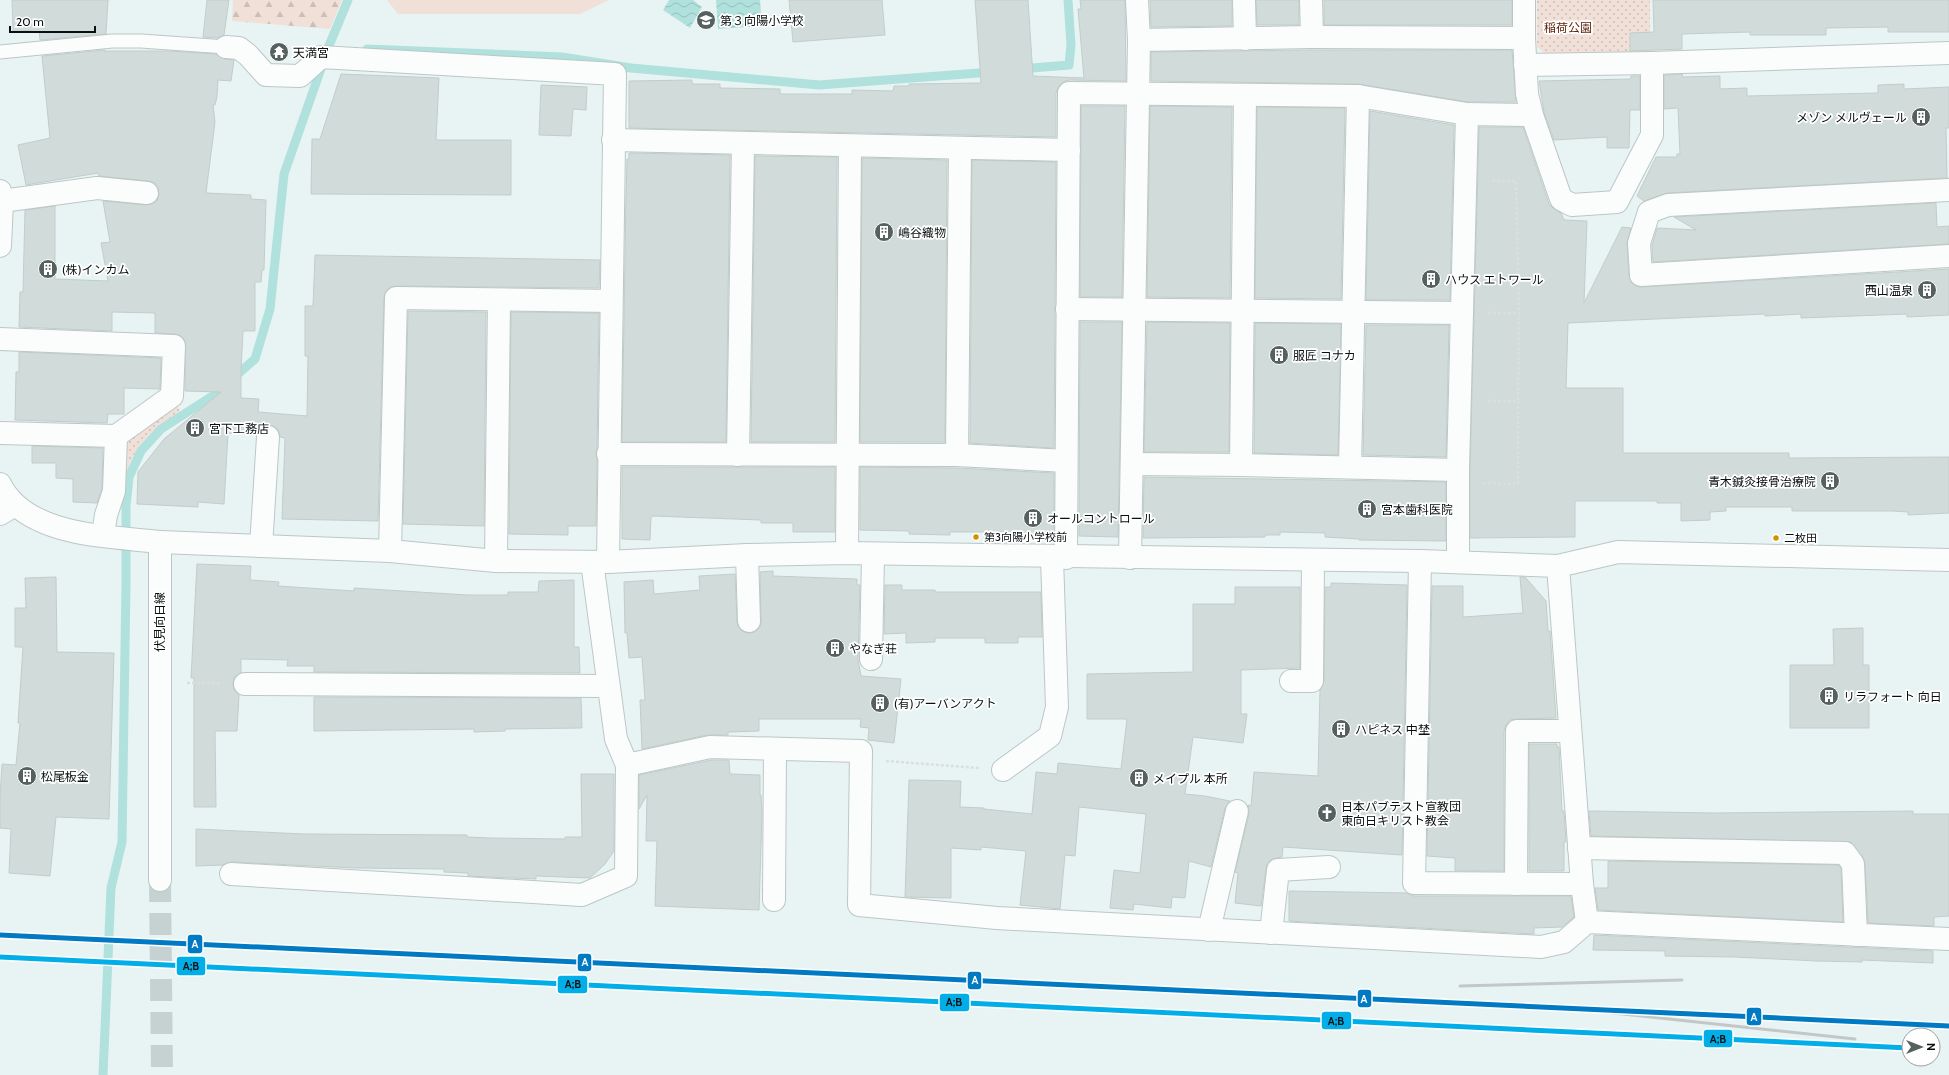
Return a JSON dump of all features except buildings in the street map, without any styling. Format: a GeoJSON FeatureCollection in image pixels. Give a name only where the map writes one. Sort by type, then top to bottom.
{"type":"FeatureCollection","features":[{"type":"Feature","properties":{"kind":"street"},"geometry":{"type":"LineString","coordinates":[[1130,558],[1139,40],[1137,0]]}},
{"type":"Feature","properties":{"kind":"street"},"geometry":{"type":"LineString","coordinates":[[1244,0],[1245,39]]}},
{"type":"Feature","properties":{"kind":"street"},"geometry":{"type":"LineString","coordinates":[[1311,0],[1312,37]]}},
{"type":"Feature","properties":{"kind":"street"},"geometry":{"type":"LineString","coordinates":[[1524,0],[1524,38],[1527,94],[1532,115],[1561,199],[1572,204],[1617,202],[1652,135],[1652,63]]}},
{"type":"Feature","properties":{"kind":"street"},"geometry":{"type":"LineString","coordinates":[[1139,40],[1312,37],[1524,38]]}},
{"type":"Feature","properties":{"kind":"street"},"geometry":{"type":"LineString","coordinates":[[226,46],[238,48],[248,55],[266,75],[300,76],[329,58],[615,74],[608,454],[600,562],[608,686],[616,739],[627,765],[626,876],[582,894],[231,874]]}},
{"type":"Feature","properties":{"kind":"street"},"geometry":{"type":"LineString","coordinates":[[1525,65],[1652,63],[1949,53]]}},
{"type":"Feature","properties":{"kind":"street"},"geometry":{"type":"LineString","coordinates":[[1003,770],[1050,736],[1057,707],[1059,558],[1066,461],[1069,93],[1138,95],[1358,96],[1466,114],[1532,115]]}},
{"type":"Feature","properties":{"kind":"street"},"geometry":{"type":"LineString","coordinates":[[1241,465],[1245,95]]}},
{"type":"Feature","properties":{"kind":"street"},"geometry":{"type":"LineString","coordinates":[[1350,467],[1352,313],[1358,96]]}},
{"type":"Feature","properties":{"kind":"street"},"geometry":{"type":"LineString","coordinates":[[1458,562],[1459,400],[1466,114]]}},
{"type":"Feature","properties":{"kind":"street"},"geometry":{"type":"LineString","coordinates":[[613,140],[1069,150]]}},
{"type":"Feature","properties":{"kind":"street"},"geometry":{"type":"LineString","coordinates":[[738,455],[743,144]]}},
{"type":"Feature","properties":{"kind":"street"},"geometry":{"type":"LineString","coordinates":[[847,553],[850,146]]}},
{"type":"Feature","properties":{"kind":"street"},"geometry":{"type":"LineString","coordinates":[[957,455],[960,148]]}},
{"type":"Feature","properties":{"kind":"street"},"geometry":{"type":"LineString","coordinates":[[0,246],[1,196],[97,188],[147,193]]}},
{"type":"Feature","properties":{"kind":"street"},"geometry":{"type":"LineString","coordinates":[[1949,190],[1668,204],[1648,212],[1639,243],[1642,275],[1949,256]]}},
{"type":"Feature","properties":{"kind":"street"},"geometry":{"type":"LineString","coordinates":[[390,551],[396,298],[611,301]]}},
{"type":"Feature","properties":{"kind":"street"},"geometry":{"type":"LineString","coordinates":[[496,561],[499,300]]}},
{"type":"Feature","properties":{"kind":"street"},"geometry":{"type":"LineString","coordinates":[[1067,309],[1461,313]]}},
{"type":"Feature","properties":{"kind":"street"},"geometry":{"type":"LineString","coordinates":[[0,339],[174,346],[172,396],[116,436],[0,433]]}},
{"type":"Feature","properties":{"kind":"street"},"geometry":{"type":"LineString","coordinates":[[103,535],[106,515],[114,492],[116,436]]}},
{"type":"Feature","properties":{"kind":"street"},"geometry":{"type":"LineString","coordinates":[[261,546],[268,437]]}},
{"type":"Feature","properties":{"kind":"street"},"geometry":{"type":"LineString","coordinates":[[608,454],[847,456],[957,455],[1066,461]]}},
{"type":"Feature","properties":{"kind":"street"},"geometry":{"type":"LineString","coordinates":[[1132,464],[1350,467],[1458,476]]}},
{"type":"Feature","properties":{"kind":"street"},"geometry":{"type":"LineString","coordinates":[[0,484],[7,509],[66,530],[160,542],[390,551],[496,561],[600,562],[747,555],[847,553],[873,555],[1059,558],[1420,561],[1558,566],[1618,552],[1949,560]]}},
{"type":"Feature","properties":{"kind":"street","name":"伏見向日線"},"geometry":{"type":"LineString","coordinates":[[160,542],[160,880]]}},
{"type":"Feature","properties":{"kind":"street"},"geometry":{"type":"LineString","coordinates":[[747,555],[749,621]]}},
{"type":"Feature","properties":{"kind":"street"},"geometry":{"type":"LineString","coordinates":[[871,659],[873,555]]}},
{"type":"Feature","properties":{"kind":"street"},"geometry":{"type":"LineString","coordinates":[[1291,681],[1312,681],[1313,560]]}},
{"type":"Feature","properties":{"kind":"street"},"geometry":{"type":"LineString","coordinates":[[1420,561],[1414,883],[1582,884]]}},
{"type":"Feature","properties":{"kind":"street"},"geometry":{"type":"LineString","coordinates":[[1558,566],[1569,731],[1582,884],[1587,922]]}},
{"type":"Feature","properties":{"kind":"street"},"geometry":{"type":"LineString","coordinates":[[245,684],[608,686]]}},
{"type":"Feature","properties":{"kind":"street"},"geometry":{"type":"LineString","coordinates":[[1516,884],[1517,731],[1569,731]]}},
{"type":"Feature","properties":{"kind":"street"},"geometry":{"type":"LineString","coordinates":[[627,765],[710,747],[862,751],[859,905],[997,918],[1540,947],[1564,942],[1587,922],[1949,939]]}},
{"type":"Feature","properties":{"kind":"street"},"geometry":{"type":"LineString","coordinates":[[774,900],[775,749]]}},
{"type":"Feature","properties":{"kind":"street"},"geometry":{"type":"LineString","coordinates":[[1208,930],[1237,811]]}},
{"type":"Feature","properties":{"kind":"street"},"geometry":{"type":"LineString","coordinates":[[1579,848],[1845,853],[1853,864],[1856,934]]}},
{"type":"Feature","properties":{"kind":"street"},"geometry":{"type":"LineString","coordinates":[[1271,933],[1278,870],[1329,867]]}},
{"type":"Feature","properties":{"kind":"lane"},"geometry":{"type":"LineString","coordinates":[[0,52],[112,41],[141,41],[226,46]]}},
{"type":"Feature","properties":{"kind":"path"},"geometry":{"type":"LineString","coordinates":[[1458,476],[1518,484],[1519,313],[1516,181],[1465,182]]}},
{"type":"Feature","properties":{"kind":"path"},"geometry":{"type":"LineString","coordinates":[[1461,313],[1519,313]]}},
{"type":"Feature","properties":{"kind":"path"},"geometry":{"type":"LineString","coordinates":[[1459,400],[1518,401]]}},
{"type":"Feature","properties":{"kind":"path"},"geometry":{"type":"LineString","coordinates":[[187,682],[245,684]]}},
{"type":"Feature","properties":{"kind":"path"},"geometry":{"type":"LineString","coordinates":[[862,751],[887,762],[1003,770]]}},
{"type":"Feature","properties":{"kind":"green space"},"geometry":{"type":"Polygon","coordinates":[[[233,0],[342,0],[330,29],[232,21],[233,0]]]}},
{"type":"Feature","properties":{"kind":"green space"},"geometry":{"type":"Polygon","coordinates":[[[387,0],[609,0],[580,14],[398,14],[387,0]]]}},
{"type":"Feature","properties":{"kind":"green space","name":"稲荷公園"},"geometry":{"type":"Polygon","coordinates":[[[1537,0],[1650,0],[1650,52],[1547,55],[1537,47],[1537,0]]]}},
{"type":"Feature","properties":{"kind":"green space"},"geometry":{"type":"Polygon","coordinates":[[[176,404],[180,411],[165,421],[143,442],[135,452],[129,464],[125,478],[120,511],[111,510],[127,438],[176,404]]]}},
{"type":"Feature","properties":{"kind":"water"},"geometry":{"type":"Polygon","coordinates":[[[669,0],[693,0],[702,7],[690,28],[663,10],[669,0]]]}},
{"type":"Feature","properties":{"kind":"water"},"geometry":{"type":"Polygon","coordinates":[[[716,0],[760,0],[762,26],[718,29],[716,0]]]}},
{"type":"Feature","properties":{"kind":"waterway"},"geometry":{"type":"LineString","coordinates":[[328,48],[348,0]]}},
{"type":"Feature","properties":{"kind":"waterway"},"geometry":{"type":"LineString","coordinates":[[1020,69],[1069,65],[1071,45],[1068,0]]}},
{"type":"Feature","properties":{"kind":"waterway"},"geometry":{"type":"LineString","coordinates":[[367,49],[562,57],[631,68],[819,85],[992,72]]}},
{"type":"Feature","properties":{"kind":"waterway"},"geometry":{"type":"LineString","coordinates":[[103,1075],[111,888],[122,842],[126,506],[129,477],[141,451],[161,429],[214,395],[255,359],[270,309],[284,174],[323,63]]}},
{"type":"Feature","properties":{"kind":"tunnel"},"geometry":{"type":"LineString","coordinates":[[160,880],[162,1075]]}},
{"type":"Feature","properties":{"kind":"railway"},"geometry":{"type":"LineString","coordinates":[[1460,986],[1682,980]]}},
{"type":"Feature","properties":{"kind":"railway"},"geometry":{"type":"LineString","coordinates":[[1567,1008],[1855,1039]]}},
{"type":"Feature","properties":{"kind":"transit line","name":"A"},"geometry":{"type":"LineString","coordinates":[[0,935],[1949,1026]]}},
{"type":"Feature","properties":{"kind":"transit line","name":"A;B"},"geometry":{"type":"LineString","coordinates":[[0,957],[1901,1048]]}},
{"type":"Feature","properties":{"kind":"place","name":"第３向陽小学校"},"geometry":{"type":"Point","coordinates":[706,20]}},
{"type":"Feature","properties":{"kind":"place","name":"天満宮"},"geometry":{"type":"Point","coordinates":[279,52]}},
{"type":"Feature","properties":{"kind":"place","name":"メゾン メルヴェール"},"geometry":{"type":"Point","coordinates":[1921,117]}},
{"type":"Feature","properties":{"kind":"place","name":"嶋谷織物"},"geometry":{"type":"Point","coordinates":[884,232]}},
{"type":"Feature","properties":{"kind":"place","name":"(株)インカム"},"geometry":{"type":"Point","coordinates":[48,269]}},
{"type":"Feature","properties":{"kind":"place","name":"ハウス エトワール"},"geometry":{"type":"Point","coordinates":[1431,279]}},
{"type":"Feature","properties":{"kind":"place","name":"西山温泉"},"geometry":{"type":"Point","coordinates":[1927,290]}},
{"type":"Feature","properties":{"kind":"place","name":"服匠 コナカ"},"geometry":{"type":"Point","coordinates":[1279,355]}},
{"type":"Feature","properties":{"kind":"place","name":"宮下工務店"},"geometry":{"type":"Point","coordinates":[195,428]}},
{"type":"Feature","properties":{"kind":"place","name":"青木鍼灸接骨治療院"},"geometry":{"type":"Point","coordinates":[1830,481]}},
{"type":"Feature","properties":{"kind":"place","name":"宮本歯科医院"},"geometry":{"type":"Point","coordinates":[1367,509]}},
{"type":"Feature","properties":{"kind":"place","name":"オールコントロール"},"geometry":{"type":"Point","coordinates":[1033,518]}},
{"type":"Feature","properties":{"kind":"place","name":"第3向陽小学校前"},"geometry":{"type":"Point","coordinates":[976,537]}},
{"type":"Feature","properties":{"kind":"place","name":"二枚田"},"geometry":{"type":"Point","coordinates":[1776,538]}},
{"type":"Feature","properties":{"kind":"place","name":"やなぎ荘"},"geometry":{"type":"Point","coordinates":[835,648]}},
{"type":"Feature","properties":{"kind":"place","name":"リラフォート 向日"},"geometry":{"type":"Point","coordinates":[1829,696]}},
{"type":"Feature","properties":{"kind":"place","name":"(有)アーバンアクト"},"geometry":{"type":"Point","coordinates":[880,703]}},
{"type":"Feature","properties":{"kind":"place","name":"ハピネス 中埜"},"geometry":{"type":"Point","coordinates":[1341,729]}},
{"type":"Feature","properties":{"kind":"place","name":"松尾板金"},"geometry":{"type":"Point","coordinates":[27,776]}},
{"type":"Feature","properties":{"kind":"place","name":"メイプル 本所"},"geometry":{"type":"Point","coordinates":[1139,778]}},
{"type":"Feature","properties":{"kind":"place","name":"日本パブテスト宣教団 東向日キリスト教会"},"geometry":{"type":"Point","coordinates":[1327,813]}}]}
